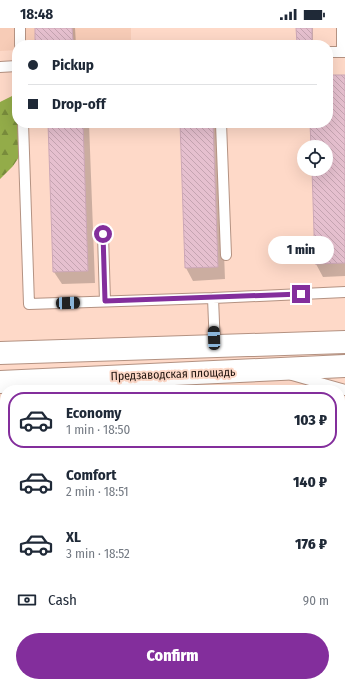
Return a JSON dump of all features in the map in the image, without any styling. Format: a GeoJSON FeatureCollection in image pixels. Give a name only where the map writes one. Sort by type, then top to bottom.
{"type":"FeatureCollection","features":[{"type":"Feature","properties":{"kind":"main road"},"geometry":{"type":"LineString","coordinates":[[0,352],[215,347],[345,342]]}},
{"type":"Feature","properties":{"kind":"main road","name":"Предзаводская площадь"},"geometry":{"type":"LineString","coordinates":[[0,382],[345,366]]}},
{"type":"Feature","properties":{"kind":"lane"},"geometry":{"type":"LineString","coordinates":[[20,28],[20,40]]}},
{"type":"Feature","properties":{"kind":"lane"},"geometry":{"type":"LineString","coordinates":[[333,52],[344,52],[342,28]]}},
{"type":"Feature","properties":{"kind":"lane"},"geometry":{"type":"LineString","coordinates":[[0,67],[12,66]]}},
{"type":"Feature","properties":{"kind":"lane"},"geometry":{"type":"LineString","coordinates":[[23,128],[29,304],[345,292]]}},
{"type":"Feature","properties":{"kind":"lane"},"geometry":{"type":"LineString","coordinates":[[221,128],[226,255]]}},
{"type":"Feature","properties":{"kind":"lane"},"geometry":{"type":"LineString","coordinates":[[103,234],[105,301]]}},
{"type":"Feature","properties":{"kind":"lane"},"geometry":{"type":"LineString","coordinates":[[213,298],[215,347]]}},
{"type":"Feature","properties":{"kind":"lane"},"geometry":{"type":"LineString","coordinates":[[275,370],[328,385]]}},
{"type":"Feature","properties":{"kind":"shaded area"},"geometry":{"type":"Polygon","coordinates":[[[0,28],[131,28],[131,40],[12,40],[12,50],[0,51],[0,28]]]}},
{"type":"Feature","properties":{"kind":"green space"},"geometry":{"type":"Polygon","coordinates":[[[12,96],[12,128],[27,128],[27,145],[13,166],[0,179],[0,102],[12,96]]]}},
{"type":"Feature","properties":{"kind":"building"},"geometry":{"type":"Polygon","coordinates":[[[35,28],[72,28],[73,40],[35,40],[35,28]]]}},
{"type":"Feature","properties":{"kind":"building"},"geometry":{"type":"Polygon","coordinates":[[[296,28],[312,28],[312,40],[297,40],[296,28]]]}},
{"type":"Feature","properties":{"kind":"building"},"geometry":{"type":"Polygon","coordinates":[[[333,75],[345,75],[345,263],[315,264],[312,176],[333,176],[333,140],[311,140],[310,128],[333,128],[333,75]]]}},
{"type":"Feature","properties":{"kind":"building"},"geometry":{"type":"Polygon","coordinates":[[[48,128],[83,128],[88,271],[53,272],[48,128]]]}},
{"type":"Feature","properties":{"kind":"building"},"geometry":{"type":"Polygon","coordinates":[[[180,128],[213,128],[218,267],[185,268],[180,128]]]}},
{"type":"Feature","properties":{"kind":"route"},"geometry":{"type":"LineString","coordinates":[[103,234],[105,301],[301,294]]}}]}
